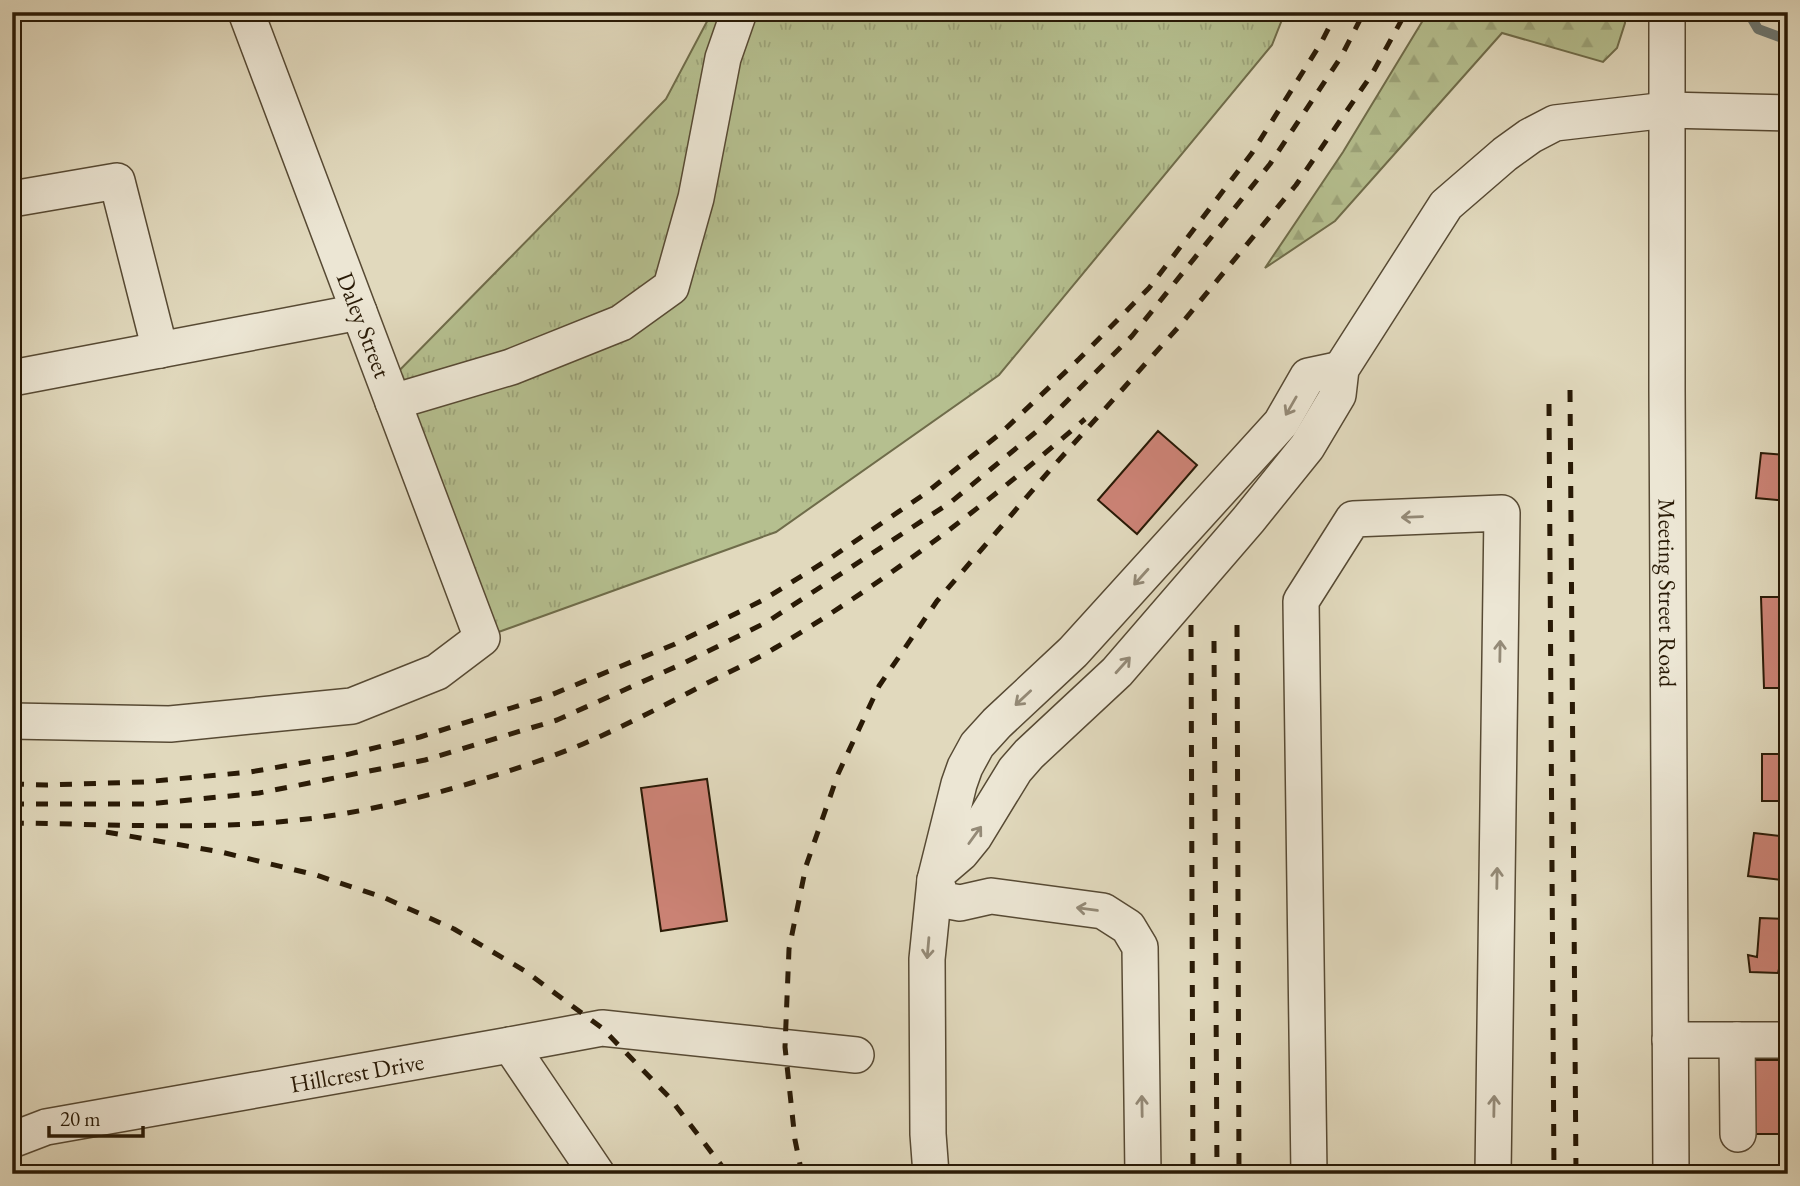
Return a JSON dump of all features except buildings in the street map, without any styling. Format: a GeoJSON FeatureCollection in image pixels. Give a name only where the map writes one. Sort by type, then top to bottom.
{"type":"FeatureCollection","features":[{"type":"Feature","properties":{"kind":"street","name":"Daley Street"},"geometry":{"type":"LineString","coordinates":[[12,721],[170,724],[352,706],[437,672],[482,638],[246,12]]}},
{"type":"Feature","properties":{"kind":"street"},"geometry":{"type":"LineString","coordinates":[[393,402],[511,367],[621,323],[671,287],[696,198],[723,58],[739,12]]}},
{"type":"Feature","properties":{"kind":"street","name":"Meeting Street Road"},"geometry":{"type":"LineString","coordinates":[[1667,12],[1671,1174]]}},
{"type":"Feature","properties":{"kind":"street"},"geometry":{"type":"LineString","coordinates":[[934,880],[974,837],[1015,770],[1117,673],[1250,519],[1307,447],[1338,395],[1340,369],[1446,205],[1505,154],[1530,136],[1555,123],[1667,110],[1788,113]]}},
{"type":"Feature","properties":{"kind":"street"},"geometry":{"type":"LineString","coordinates":[[12,199],[117,181],[160,350]]}},
{"type":"Feature","properties":{"kind":"street"},"geometry":{"type":"LineString","coordinates":[[12,379],[359,312]]}},
{"type":"Feature","properties":{"kind":"street"},"geometry":{"type":"LineString","coordinates":[[931,1174],[926,959],[934,880],[965,767],[977,745],[997,723],[1073,652],[1280,424],[1308,376],[1340,369]]}},
{"type":"Feature","properties":{"kind":"street"},"geometry":{"type":"LineString","coordinates":[[1309,1174],[1301,601],[1353,519],[1502,513],[1493,1174]]}},
{"type":"Feature","properties":{"kind":"street"},"geometry":{"type":"LineString","coordinates":[[934,880],[941,896],[949,901],[960,903],[991,896],[1103,911],[1128,926],[1140,947],[1143,1174]]}},
{"type":"Feature","properties":{"kind":"street","name":"Hillcrest Drive"},"geometry":{"type":"LineString","coordinates":[[12,1140],[47,1127],[601,1028],[856,1055]]}},
{"type":"Feature","properties":{"kind":"street"},"geometry":{"type":"LineString","coordinates":[[1670,1040],[1788,1040]]}},
{"type":"Feature","properties":{"kind":"street"},"geometry":{"type":"LineString","coordinates":[[1737,1040],[1738,1134]]}},
{"type":"Feature","properties":{"kind":"street"},"geometry":{"type":"LineString","coordinates":[[510,1045],[597,1174]]}},
{"type":"Feature","properties":{"kind":"green space"},"geometry":{"type":"Polygon","coordinates":[[[712,12],[1285,12],[1272,45],[999,375],[776,532],[482,638],[386,384],[666,99],[712,12]]]}},
{"type":"Feature","properties":{"kind":"green space"},"geometry":{"type":"Polygon","coordinates":[[[1428,12],[1625,12],[1625,23],[1617,48],[1603,62],[1502,33],[1335,221],[1265,268],[1343,152],[1428,12]]]}},
{"type":"Feature","properties":{"kind":"waterway"},"geometry":{"type":"LineString","coordinates":[[1748,12],[1758,29],[1788,40]]}},
{"type":"Feature","properties":{"kind":"railway"},"geometry":{"type":"LineString","coordinates":[[12,784],[144,782],[250,772],[341,756],[420,737],[546,697],[675,644],[763,600],[926,493],[1001,433],[1149,288],[1252,153],[1321,43],[1337,12]]}},
{"type":"Feature","properties":{"kind":"railway"},"geometry":{"type":"LineString","coordinates":[[12,804],[149,804],[259,793],[425,760],[557,720],[682,664],[767,622],[951,502],[1037,431],[1132,336],[1270,164],[1341,57],[1364,12]]}},
{"type":"Feature","properties":{"kind":"railway"},"geometry":{"type":"LineString","coordinates":[[802,1174],[795,1140],[785,1047],[789,949],[806,866],[838,774],[879,686],[937,601],[1182,323],[1296,185],[1372,74],[1406,12]]}},
{"type":"Feature","properties":{"kind":"railway"},"geometry":{"type":"LineString","coordinates":[[1570,390],[1576,1174]]}},
{"type":"Feature","properties":{"kind":"railway"},"geometry":{"type":"LineString","coordinates":[[1549,404],[1554,1174]]}},
{"type":"Feature","properties":{"kind":"railway"},"geometry":{"type":"LineString","coordinates":[[12,823],[202,826],[315,818],[433,794],[556,755],[597,738],[765,654],[816,623],[935,541],[1085,419]]}},
{"type":"Feature","properties":{"kind":"railway"},"geometry":{"type":"LineString","coordinates":[[1191,625],[1193,1174]]}},
{"type":"Feature","properties":{"kind":"railway"},"geometry":{"type":"LineString","coordinates":[[1237,625],[1239,1174]]}},
{"type":"Feature","properties":{"kind":"railway"},"geometry":{"type":"LineString","coordinates":[[1214,641],[1217,1174]]}},
{"type":"Feature","properties":{"kind":"railway"},"geometry":{"type":"LineString","coordinates":[[106,832],[221,852],[316,875],[385,898],[454,929],[525,971],[602,1028],[669,1097],[728,1174]]}}]}
